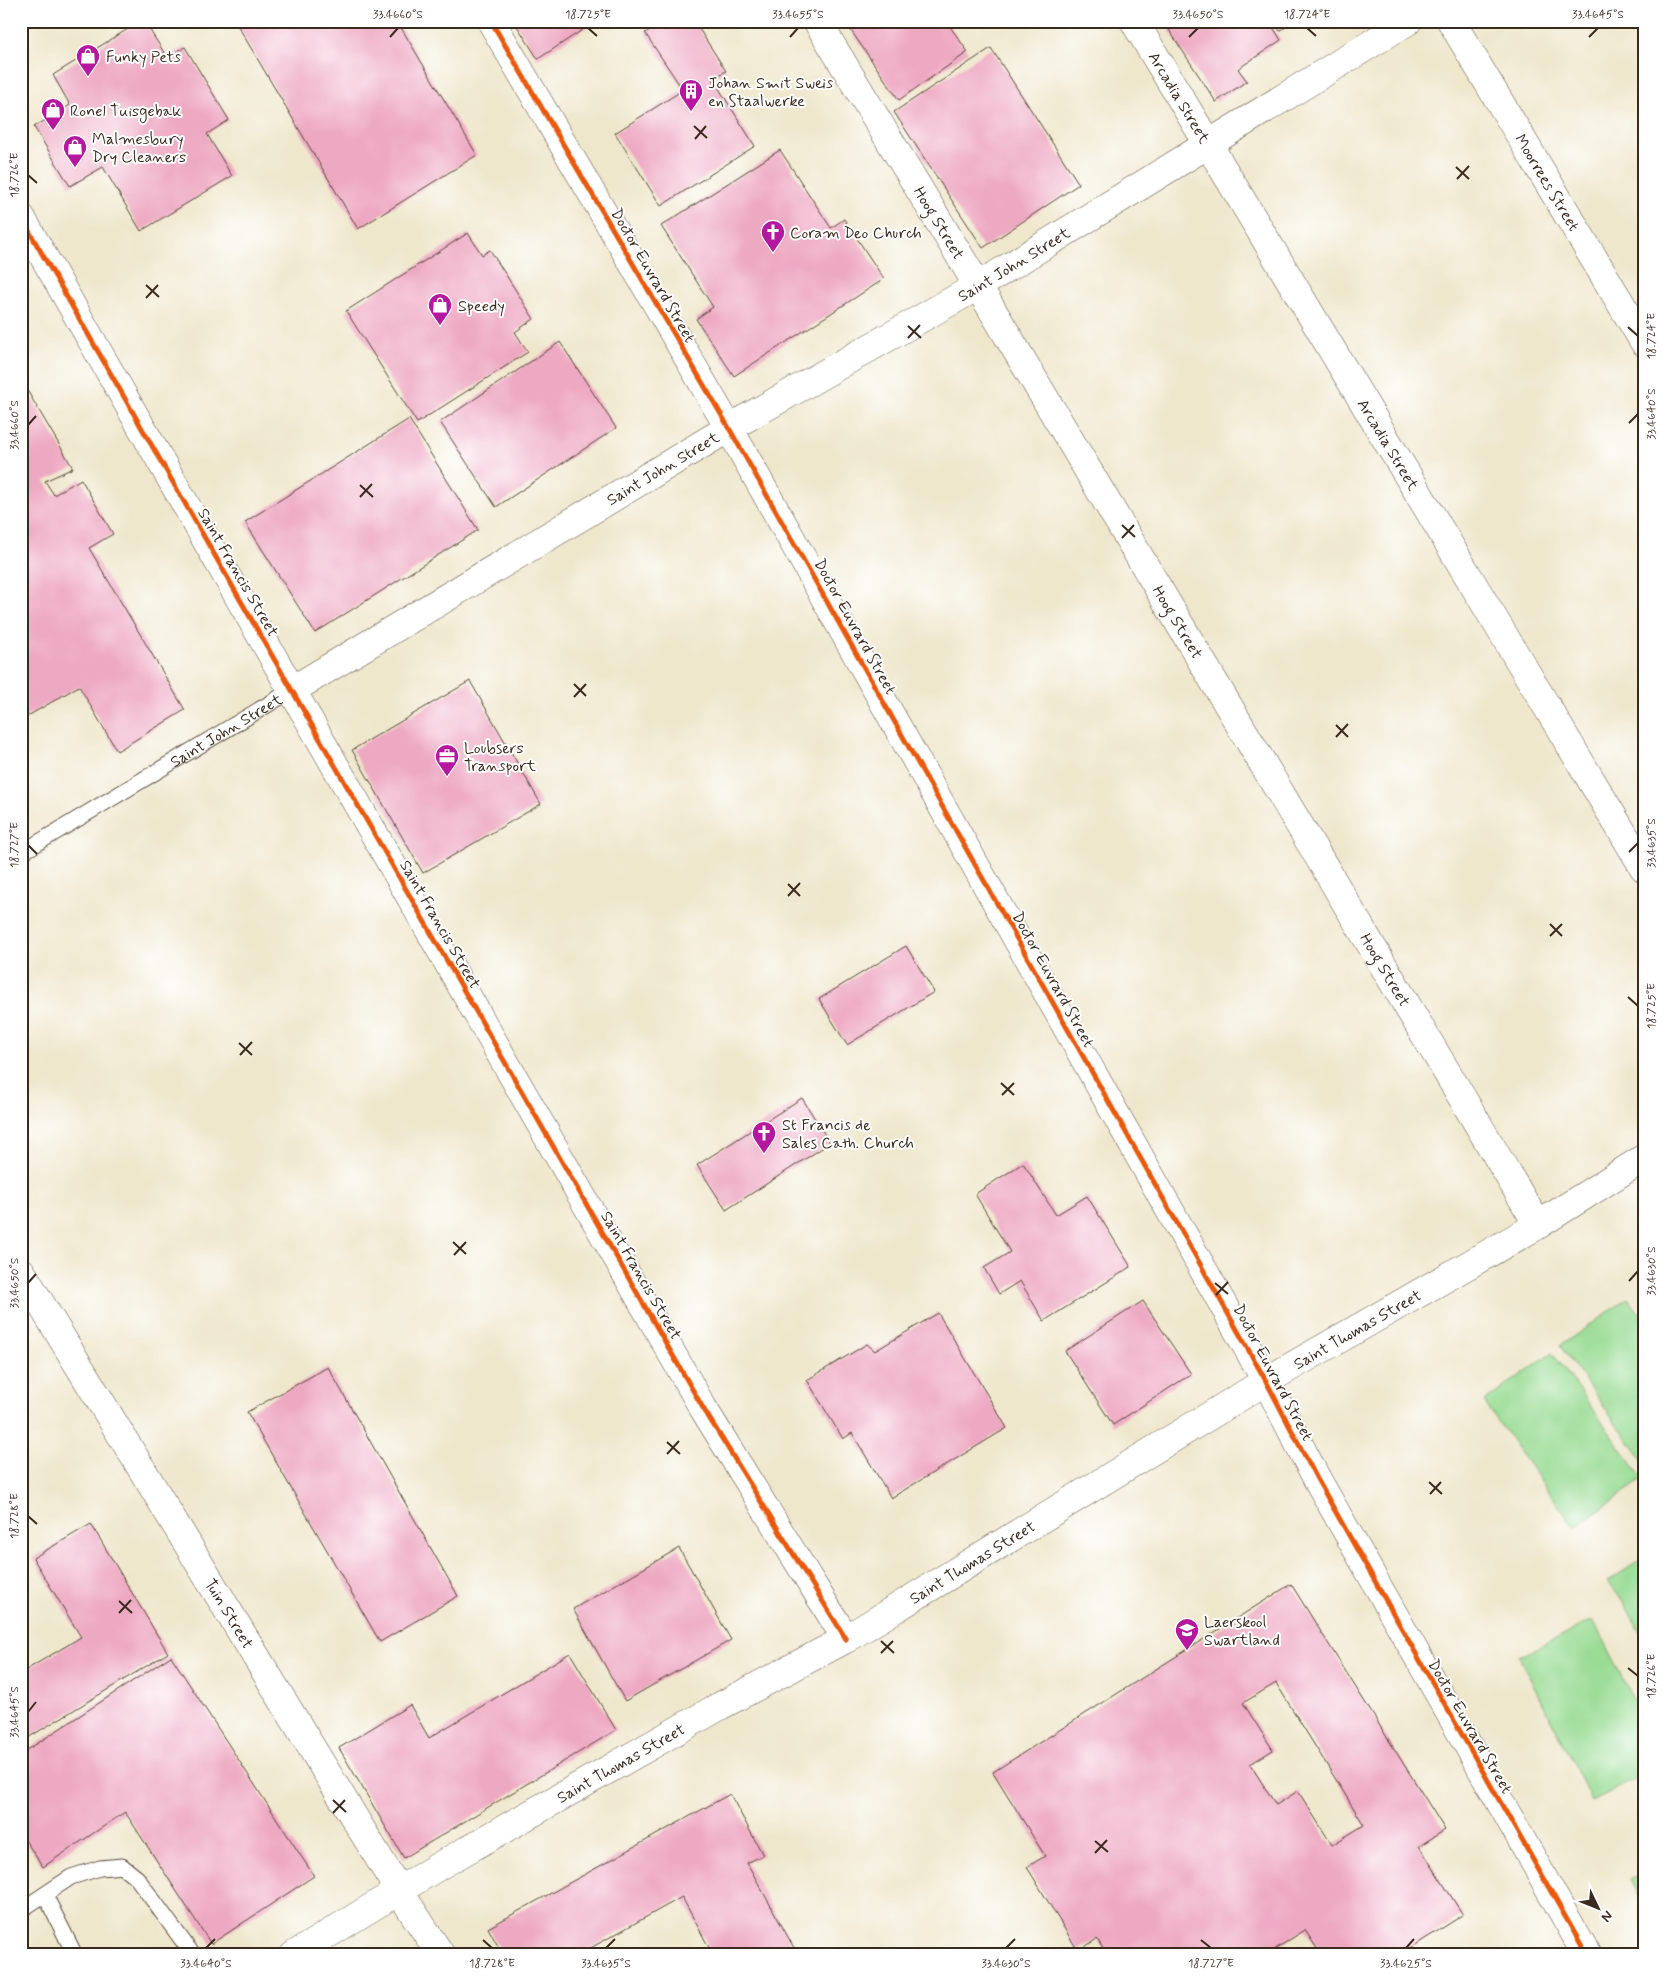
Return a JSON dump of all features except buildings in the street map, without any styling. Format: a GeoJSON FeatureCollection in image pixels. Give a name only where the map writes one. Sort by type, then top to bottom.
{"type":"FeatureCollection","features":[{"type":"Feature","properties":{"kind":"street","name":"Doctor Euvrard Street"},"geometry":{"type":"LineString","coordinates":[[491,21],[729,428],[1266,1381],[1317,1480],[1587,1955]]}},
{"type":"Feature","properties":{"kind":"street","name":"Hoog Street"},"geometry":{"type":"LineString","coordinates":[[817,21],[978,286],[1538,1225]]}},
{"type":"Feature","properties":{"kind":"street","name":"Arcadia Street"},"geometry":{"type":"LineString","coordinates":[[1134,21],[1644,868]]}},
{"type":"Feature","properties":{"kind":"street","name":"Saint John Street"},"geometry":{"type":"LineString","coordinates":[[292,690],[729,428],[978,286],[1408,21]]}},
{"type":"Feature","properties":{"kind":"street","name":"Moorrees Street"},"geometry":{"type":"LineString","coordinates":[[1451,21],[1644,342]]}},
{"type":"Feature","properties":{"kind":"street","name":"Saint Francis Street"},"geometry":{"type":"LineString","coordinates":[[21,217],[703,1408],[846,1639]]}},
{"type":"Feature","properties":{"kind":"street","name":"Saint Thomas Street"},"geometry":{"type":"LineString","coordinates":[[294,1955],[439,1866],[720,1706],[846,1639],[1266,1381],[1538,1225],[1644,1158]]}},
{"type":"Feature","properties":{"kind":"street","name":"Tuin Street"},"geometry":{"type":"LineString","coordinates":[[21,1271],[399,1891],[440,1955]]}},
{"type":"Feature","properties":{"kind":"lane","name":"Saint John Street"},"geometry":{"type":"LineString","coordinates":[[21,853],[292,690]]}},
{"type":"Feature","properties":{"kind":"lane"},"geometry":{"type":"LineString","coordinates":[[21,1910],[71,1877],[100,1868],[122,1866],[137,1878],[193,1955]]}},
{"type":"Feature","properties":{"kind":"lane"},"geometry":{"type":"LineString","coordinates":[[45,1895],[75,1955]]}},
{"type":"Feature","properties":{"kind":"green space"},"geometry":{"type":"Polygon","coordinates":[[[1628,1298],[1644,1319],[1644,1462],[1560,1346],[1628,1298]]]}},
{"type":"Feature","properties":{"kind":"green space"},"geometry":{"type":"Polygon","coordinates":[[[1552,1352],[1643,1479],[1575,1528],[1484,1402],[1552,1352]]]}},
{"type":"Feature","properties":{"kind":"green space"},"geometry":{"type":"Polygon","coordinates":[[[1644,1558],[1644,1636],[1608,1581],[1644,1558]]]}},
{"type":"Feature","properties":{"kind":"green space"},"geometry":{"type":"Polygon","coordinates":[[[1593,1620],[1644,1721],[1644,1775],[1592,1801],[1519,1657],[1593,1620]]]}},
{"type":"Feature","properties":{"kind":"green space"},"geometry":{"type":"Polygon","coordinates":[[[1644,1873],[1644,1907],[1630,1880],[1644,1873]]]}},
{"type":"Feature","properties":{"kind":"cycle path"},"geometry":{"type":"LineString","coordinates":[[491,21],[729,428],[1266,1381],[1317,1479],[1587,1955]]}},
{"type":"Feature","properties":{"kind":"cycle path"},"geometry":{"type":"LineString","coordinates":[[21,217],[703,1408],[846,1639]]}},
{"type":"Feature","properties":{"kind":"place","name":"Funky Pets"},"geometry":{"type":"Point","coordinates":[88,77]}},
{"type":"Feature","properties":{"kind":"place","name":"Johan Smit Sweis en Staalwerke"},"geometry":{"type":"Point","coordinates":[691,112]}},
{"type":"Feature","properties":{"kind":"place","name":"Ronel Tuisgebak"},"geometry":{"type":"Point","coordinates":[53,131]}},
{"type":"Feature","properties":{"kind":"place","name":"Malmesbury Dry Cleaners"},"geometry":{"type":"Point","coordinates":[75,168]}},
{"type":"Feature","properties":{"kind":"place","name":"Coram Deo Church"},"geometry":{"type":"Point","coordinates":[773,253]}},
{"type":"Feature","properties":{"kind":"place","name":"Speedy"},"geometry":{"type":"Point","coordinates":[440,326]}},
{"type":"Feature","properties":{"kind":"place","name":"Loubsers Transport"},"geometry":{"type":"Point","coordinates":[447,777]}},
{"type":"Feature","properties":{"kind":"place","name":"St Francis de Sales Cath. Church"},"geometry":{"type":"Point","coordinates":[764,1154]}},
{"type":"Feature","properties":{"kind":"place","name":"Laerskool Swartland"},"geometry":{"type":"Point","coordinates":[1187,1651]}}]}
